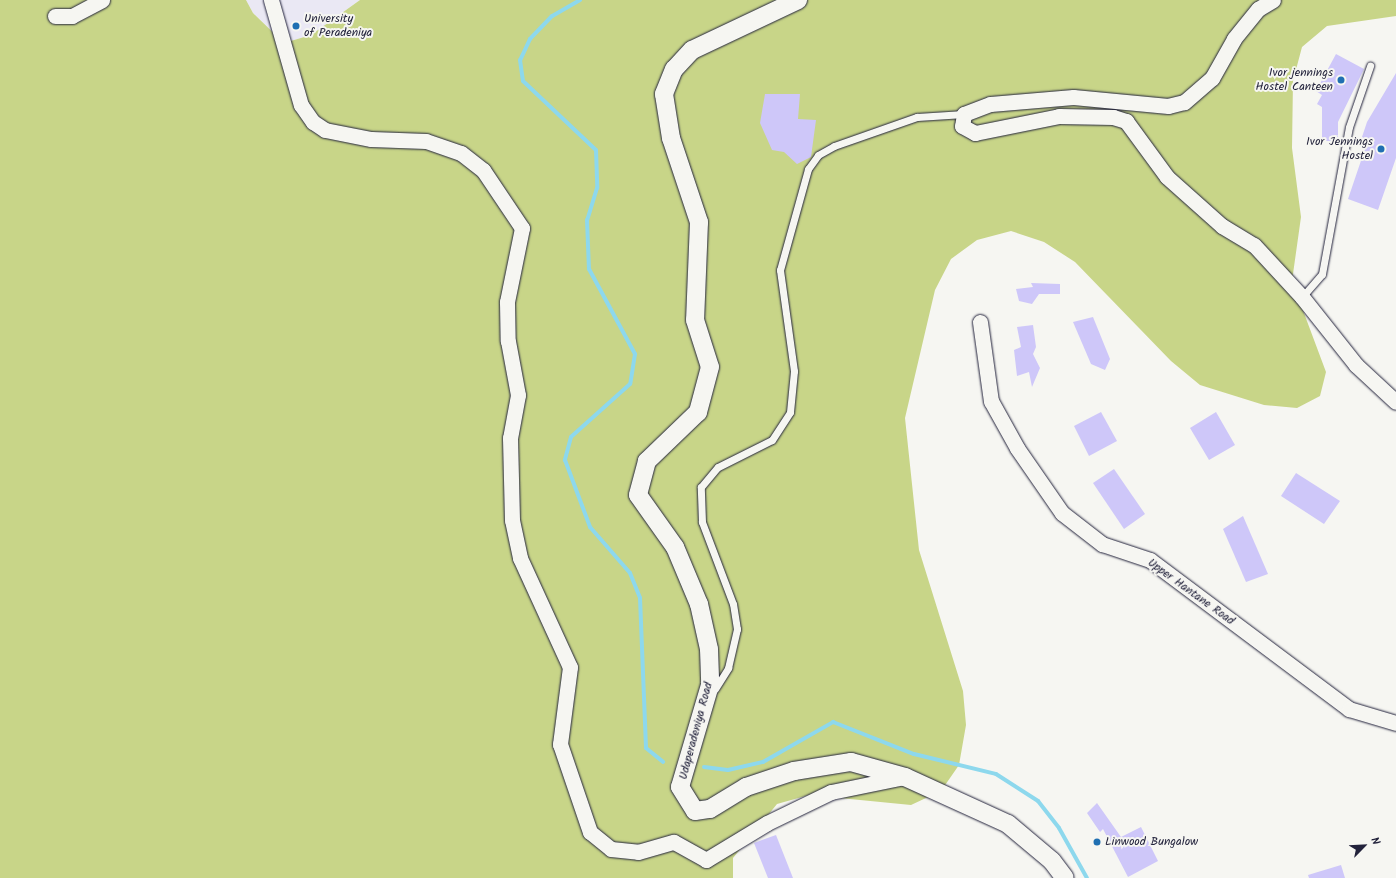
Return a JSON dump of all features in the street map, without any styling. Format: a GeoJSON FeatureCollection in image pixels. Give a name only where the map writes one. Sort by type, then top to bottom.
{"type":"FeatureCollection","features":[{"type":"Feature","properties":{"kind":"street"},"geometry":{"type":"LineString","coordinates":[[55,16],[72,16],[102,0]]}},
{"type":"Feature","properties":{"kind":"street"},"geometry":{"type":"LineString","coordinates":[[271,0],[301,105],[313,122],[325,130],[371,139],[426,141],[461,153],[483,170],[522,228],[507,302],[508,342],[518,395],[510,438],[512,520],[520,558],[570,667],[560,744],[590,832],[610,849],[638,852],[674,842],[706,860],[767,823],[831,792],[904,777]]}},
{"type":"Feature","properties":{"kind":"street","name":"Udaperadeniya Road"},"geometry":{"type":"LineString","coordinates":[[798,0],[692,50],[674,69],[664,94],[671,138],[699,222],[695,320],[710,367],[698,412],[647,461],[638,495],[675,548],[699,604],[709,648],[710,686],[680,787],[695,811],[710,809],[746,787],[794,771],[851,762],[904,777],[1008,824],[1052,861],[1065,878]]}},
{"type":"Feature","properties":{"kind":"street"},"geometry":{"type":"LineString","coordinates":[[1274,0],[1258,9],[1234,39],[1212,78],[1184,102],[1168,106],[1073,97],[990,104],[964,114],[962,126],[975,133],[1059,116],[1113,117],[1126,121],[1167,176],[1222,226],[1254,245],[1302,296],[1356,365],[1396,402]]}},
{"type":"Feature","properties":{"kind":"street","name":"Upper Hantane Road"},"geometry":{"type":"LineString","coordinates":[[980,322],[991,401],[1017,448],[1062,513],[1102,544],[1150,560],[1349,709],[1396,723]]}},
{"type":"Feature","properties":{"kind":"lane"},"geometry":{"type":"LineString","coordinates":[[1302,296],[1322,274],[1349,127],[1370,66]]}},
{"type":"Feature","properties":{"kind":"lane"},"geometry":{"type":"LineString","coordinates":[[704,705],[728,668],[737,629],[733,604],[702,522],[700,487],[718,467],[772,440],[790,412],[794,371],[780,270],[808,169],[818,154],[834,146],[917,117],[964,114]]}},
{"type":"Feature","properties":{"kind":"shaded area","name":"University of Peradeniya"},"geometry":{"type":"Polygon","coordinates":[[[246,0],[360,0],[311,35],[284,43],[253,13],[246,0]]]}},
{"type":"Feature","properties":{"kind":"green space"},"geometry":{"type":"Polygon","coordinates":[[[0,0],[246,0],[253,13],[284,43],[311,35],[360,0],[1396,0],[1396,16],[1327,26],[1302,47],[1293,81],[1292,148],[1301,217],[1292,281],[1326,372],[1320,396],[1297,408],[1264,405],[1200,385],[1171,361],[1075,262],[1044,242],[1011,231],[977,240],[951,259],[935,290],[905,418],[919,550],[963,691],[966,725],[959,765],[941,791],[911,805],[809,795],[777,804],[733,858],[733,878],[0,878],[0,0]]]}},
{"type":"Feature","properties":{"kind":"building","name":"Ivor jennings Hostel Canteen"},"geometry":{"type":"Polygon","coordinates":[[[1336,54],[1364,69],[1338,122],[1338,141],[1322,141],[1322,107],[1317,104],[1322,95],[1316,91],[1336,54]]]}},
{"type":"Feature","properties":{"kind":"building","name":"Ivor Jennings Hostel"},"geometry":{"type":"Polygon","coordinates":[[[1396,73],[1396,158],[1378,210],[1348,199],[1368,140],[1362,137],[1367,122],[1396,73]]]}},
{"type":"Feature","properties":{"kind":"building"},"geometry":{"type":"Polygon","coordinates":[[[765,94],[800,94],[798,119],[816,120],[811,157],[797,164],[784,152],[772,150],[760,123],[765,94]]]}},
{"type":"Feature","properties":{"kind":"building"},"geometry":{"type":"Polygon","coordinates":[[[1031,283],[1060,284],[1060,294],[1039,294],[1032,304],[1019,301],[1016,289],[1033,287],[1031,283]]]}},
{"type":"Feature","properties":{"kind":"building"},"geometry":{"type":"Polygon","coordinates":[[[1093,317],[1110,359],[1105,370],[1091,364],[1073,322],[1093,317]]]}},
{"type":"Feature","properties":{"kind":"building"},"geometry":{"type":"Polygon","coordinates":[[[1033,325],[1036,347],[1033,354],[1040,368],[1032,387],[1029,372],[1017,376],[1014,350],[1021,347],[1017,327],[1033,325]]]}},
{"type":"Feature","properties":{"kind":"building"},"geometry":{"type":"Polygon","coordinates":[[[1101,412],[1117,441],[1089,456],[1074,426],[1101,412]]]}},
{"type":"Feature","properties":{"kind":"building"},"geometry":{"type":"Polygon","coordinates":[[[1216,412],[1235,445],[1209,460],[1190,428],[1216,412]]]}},
{"type":"Feature","properties":{"kind":"building"},"geometry":{"type":"Polygon","coordinates":[[[1114,469],[1145,514],[1124,529],[1093,483],[1114,469]]]}},
{"type":"Feature","properties":{"kind":"building"},"geometry":{"type":"Polygon","coordinates":[[[1296,473],[1340,501],[1324,524],[1281,496],[1296,473]]]}},
{"type":"Feature","properties":{"kind":"building"},"geometry":{"type":"Polygon","coordinates":[[[1243,516],[1268,574],[1246,582],[1223,529],[1243,516]]]}},
{"type":"Feature","properties":{"kind":"building"},"geometry":{"type":"Polygon","coordinates":[[[1097,803],[1121,837],[1141,827],[1158,861],[1128,877],[1103,829],[1100,832],[1087,813],[1097,803]]]}},
{"type":"Feature","properties":{"kind":"building"},"geometry":{"type":"Polygon","coordinates":[[[776,835],[793,878],[768,878],[754,843],[776,835]]]}},
{"type":"Feature","properties":{"kind":"building"},"geometry":{"type":"Polygon","coordinates":[[[1341,865],[1345,878],[1309,878],[1308,875],[1341,865]]]}},
{"type":"Feature","properties":{"kind":"waterway"},"geometry":{"type":"LineString","coordinates":[[580,0],[552,16],[530,39],[520,60],[523,81],[596,150],[597,188],[587,220],[589,269],[635,354],[630,384],[571,437],[565,460],[590,527],[630,573],[640,598],[646,748],[663,762]]}},
{"type":"Feature","properties":{"kind":"waterway"},"geometry":{"type":"LineString","coordinates":[[704,767],[728,770],[763,762],[833,722],[914,754],[996,774],[1038,801],[1059,828],[1087,878]]}},
{"type":"Feature","properties":{"kind":"place","name":"University of Peradeniya"},"geometry":{"type":"Point","coordinates":[296,26]}},
{"type":"Feature","properties":{"kind":"place","name":"Ivor jennings Hostel Canteen"},"geometry":{"type":"Point","coordinates":[1341,80]}},
{"type":"Feature","properties":{"kind":"place","name":"Ivor Jennings Hostel"},"geometry":{"type":"Point","coordinates":[1381,149]}},
{"type":"Feature","properties":{"kind":"place","name":"Linwood Bungalow"},"geometry":{"type":"Point","coordinates":[1097,842]}}]}
